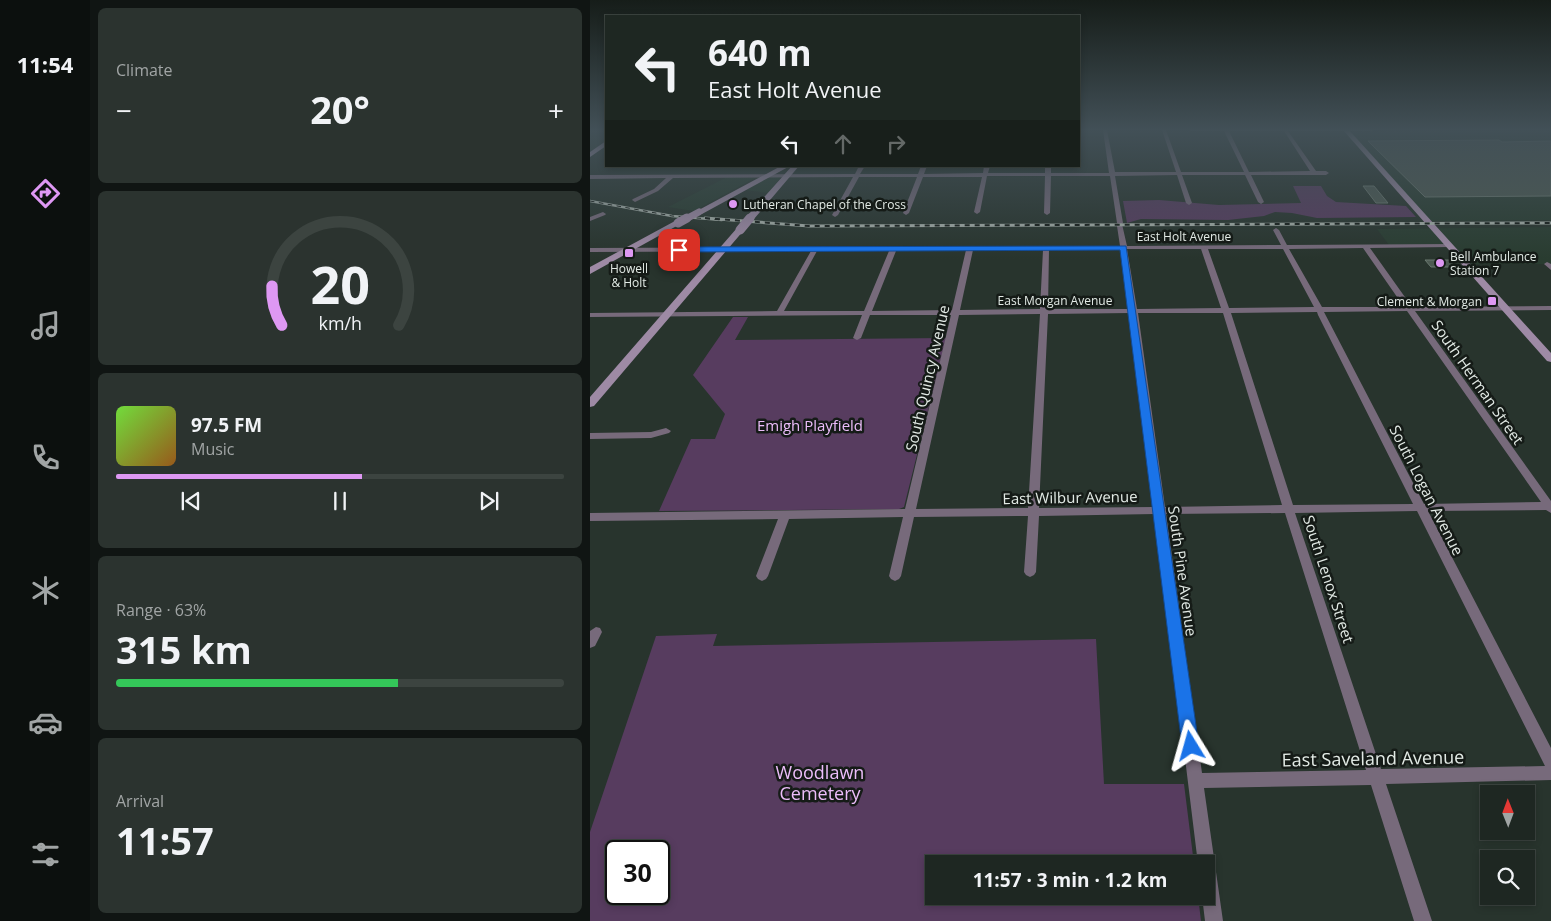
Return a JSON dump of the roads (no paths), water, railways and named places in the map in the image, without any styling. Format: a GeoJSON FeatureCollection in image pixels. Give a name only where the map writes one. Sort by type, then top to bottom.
{"type":"FeatureCollection","features":[{"type":"Feature","properties":{"kind":"street"},"geometry":{"type":"LineString","coordinates":[[632,176],[636,173]]}},
{"type":"Feature","properties":{"kind":"street"},"geometry":{"type":"LineString","coordinates":[[707,176],[710,173]]}},
{"type":"Feature","properties":{"kind":"street"},"geometry":{"type":"LineString","coordinates":[[590,271],[772,173]]}},
{"type":"Feature","properties":{"kind":"street"},"geometry":{"type":"LineString","coordinates":[[590,404],[751,217],[782,173]]}},
{"type":"Feature","properties":{"kind":"street"},"geometry":{"type":"LineString","coordinates":[[836,173],[857,175],[1326,173]]}},
{"type":"Feature","properties":{"kind":"street","name":"South Pine Avenue"},"geometry":{"type":"LineString","coordinates":[[1112,173],[1134,311],[1214,921]]}},
{"type":"Feature","properties":{"kind":"street"},"geometry":{"type":"LineString","coordinates":[[1179,173],[1189,203]]}},
{"type":"Feature","properties":{"kind":"street"},"geometry":{"type":"LineString","coordinates":[[1245,173],[1261,202]]}},
{"type":"Feature","properties":{"kind":"street"},"geometry":{"type":"LineString","coordinates":[[1384,173],[1551,359]]}},
{"type":"Feature","properties":{"kind":"street"},"geometry":{"type":"LineString","coordinates":[[906,213],[921,174]]}},
{"type":"Feature","properties":{"kind":"street"},"geometry":{"type":"LineString","coordinates":[[977,212],[985,174]]}},
{"type":"Feature","properties":{"kind":"street"},"geometry":{"type":"LineString","coordinates":[[1047,213],[1048,174]]}},
{"type":"Feature","properties":{"kind":"street"},"geometry":{"type":"LineString","coordinates":[[590,177],[767,175]]}},
{"type":"Feature","properties":{"kind":"street"},"geometry":{"type":"LineString","coordinates":[[835,215],[857,175]]}},
{"type":"Feature","properties":{"kind":"street"},"geometry":{"type":"LineString","coordinates":[[635,200],[656,190],[672,176]]}},
{"type":"Feature","properties":{"kind":"street"},"geometry":{"type":"LineString","coordinates":[[590,219],[603,214]]}},
{"type":"Feature","properties":{"kind":"street","name":"South Logan Avenue"},"geometry":{"type":"LineString","coordinates":[[1276,230],[1319,310],[1551,763]]}},
{"type":"Feature","properties":{"kind":"street","name":"South Herman Street"},"geometry":{"type":"LineString","coordinates":[[1365,246],[1550,507]]}},
{"type":"Feature","properties":{"kind":"street","name":"East Holt Avenue"},"geometry":{"type":"LineString","coordinates":[[590,250],[1449,246]]}},
{"type":"Feature","properties":{"kind":"street","name":"South Lenox Street"},"geometry":{"type":"LineString","coordinates":[[1204,247],[1423,921]]}},
{"type":"Feature","properties":{"kind":"street","name":"South Quincy Avenue"},"geometry":{"type":"LineString","coordinates":[[895,576],[970,248]]}},
{"type":"Feature","properties":{"kind":"street"},"geometry":{"type":"LineString","coordinates":[[1030,572],[1045,312],[1046,248]]}},
{"type":"Feature","properties":{"kind":"street"},"geometry":{"type":"LineString","coordinates":[[779,314],[815,249]]}},
{"type":"Feature","properties":{"kind":"street"},"geometry":{"type":"LineString","coordinates":[[857,338],[893,249]]}},
{"type":"Feature","properties":{"kind":"street","name":"East Morgan Avenue"},"geometry":{"type":"LineString","coordinates":[[590,315],[1551,308]]}},
{"type":"Feature","properties":{"kind":"street"},"geometry":{"type":"LineString","coordinates":[[590,436],[651,435],[666,431]]}},
{"type":"Feature","properties":{"kind":"street","name":"East Wilbur Avenue"},"geometry":{"type":"LineString","coordinates":[[590,517],[1550,507]]}},
{"type":"Feature","properties":{"kind":"street"},"geometry":{"type":"LineString","coordinates":[[762,576],[785,515]]}},
{"type":"Feature","properties":{"kind":"street","name":"East Saveland Avenue"},"geometry":{"type":"LineString","coordinates":[[1195,781],[1551,773]]}},
{"type":"Feature","properties":{"kind":"railway"},"geometry":{"type":"LineString","coordinates":[[590,201],[672,216],[722,220]]}},
{"type":"Feature","properties":{"kind":"railway"},"geometry":{"type":"LineString","coordinates":[[705,218],[809,226],[1551,223]]}},
{"type":"Feature","properties":{"kind":"place","name":"Lutheran Chapel of the Cross"},"geometry":{"type":"Point","coordinates":[733,204]}},
{"type":"Feature","properties":{"kind":"place","name":"Howell & Holt"},"geometry":{"type":"Point","coordinates":[629,253]}},
{"type":"Feature","properties":{"kind":"place","name":"Bell Ambulance Station 7"},"geometry":{"type":"Point","coordinates":[1440,263]}},
{"type":"Feature","properties":{"kind":"place","name":"Clement & Morgan"},"geometry":{"type":"Point","coordinates":[1492,301]}},
{"type":"Feature","properties":{"kind":"park label","name":"Emigh Playfield"},"geometry":{"type":"Point","coordinates":[810,425]}},
{"type":"Feature","properties":{"kind":"park label","name":"Woodlawn Cemetery"},"geometry":{"type":"Point","coordinates":[820,782]}}]}
